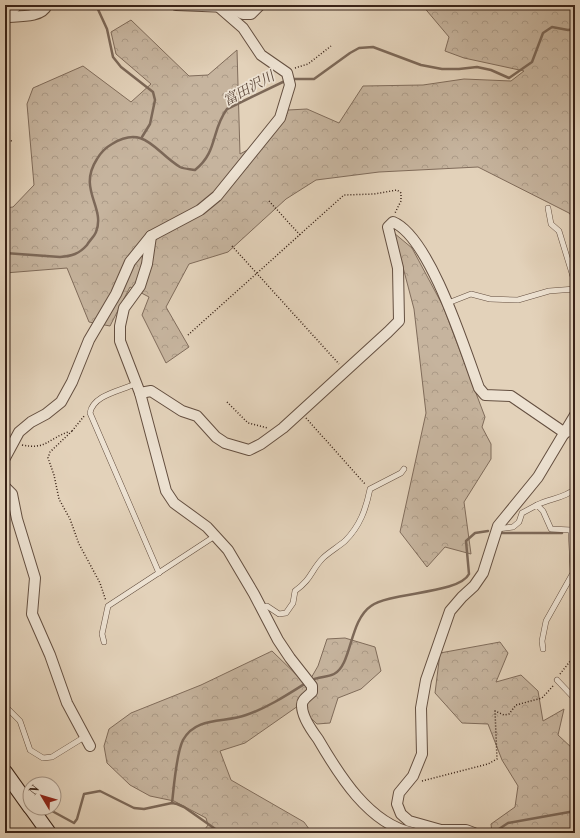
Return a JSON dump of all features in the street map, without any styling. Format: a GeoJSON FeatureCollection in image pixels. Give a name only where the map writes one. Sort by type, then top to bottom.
{"type":"FeatureCollection","features":[{"type":"Feature","properties":{"kind":"main road"},"geometry":{"type":"LineString","coordinates":[[5,772],[22,796]]}},
{"type":"Feature","properties":{"kind":"main road"},"geometry":{"type":"LineString","coordinates":[[37,816],[49,833]]}},
{"type":"Feature","properties":{"kind":"street"},"geometry":{"type":"LineString","coordinates":[[5,17],[17,5]]}},
{"type":"Feature","properties":{"kind":"street"},"geometry":{"type":"LineString","coordinates":[[5,17],[38,14],[46,9],[47,5]]}},
{"type":"Feature","properties":{"kind":"street"},"geometry":{"type":"LineString","coordinates":[[176,5],[220,8],[228,7],[243,14],[251,14],[260,5]]}},
{"type":"Feature","properties":{"kind":"street"},"geometry":{"type":"LineString","coordinates":[[5,458],[19,432],[61,402],[72,382],[89,340],[116,294],[130,262],[151,236],[200,210],[217,196],[280,118],[288,80],[279,67],[261,55],[243,28],[220,8]]}},
{"type":"Feature","properties":{"kind":"street"},"geometry":{"type":"LineString","coordinates":[[137,388],[151,391],[182,410],[197,416],[216,437],[224,443],[249,450],[261,444],[301,412],[346,372],[398,321],[398,268],[388,227],[393,222],[402,226],[418,246],[448,303],[479,388],[486,395],[511,396],[570,434]]}},
{"type":"Feature","properties":{"kind":"street"},"geometry":{"type":"LineString","coordinates":[[151,236],[147,264],[140,286],[124,308],[120,326],[123,351],[137,388],[160,473],[169,496],[174,503],[207,527],[228,550],[278,640],[309,682],[312,692],[303,700],[302,707],[314,732],[345,782],[382,819],[405,831],[413,833]]}},
{"type":"Feature","properties":{"kind":"street"},"geometry":{"type":"LineString","coordinates":[[474,833],[466,830],[441,830],[409,821],[401,814],[396,804],[399,793],[413,776],[422,754],[421,708],[426,680],[450,611],[474,586],[483,573],[496,529],[570,434],[575,415]]}},
{"type":"Feature","properties":{"kind":"street"},"geometry":{"type":"LineString","coordinates":[[5,487],[12,494],[17,519],[35,578],[32,614],[50,655],[67,703],[90,746]]}},
{"type":"Feature","properties":{"kind":"lane"},"geometry":{"type":"LineString","coordinates":[[548,208],[551,224],[558,231],[575,283]]}},
{"type":"Feature","properties":{"kind":"lane"},"geometry":{"type":"LineString","coordinates":[[448,303],[471,294],[490,299],[518,300],[549,291],[575,289]]}},
{"type":"Feature","properties":{"kind":"lane"},"geometry":{"type":"LineString","coordinates":[[137,388],[98,399],[90,413],[159,573]]}},
{"type":"Feature","properties":{"kind":"lane"},"geometry":{"type":"LineString","coordinates":[[262,609],[267,606],[278,614],[286,613],[293,603],[295,590],[306,583],[322,559],[344,541],[354,530],[365,512],[370,489],[401,473],[404,469]]}},
{"type":"Feature","properties":{"kind":"lane"},"geometry":{"type":"LineString","coordinates":[[496,529],[513,527],[519,522],[522,514],[545,500],[554,500],[567,495],[575,489]]}},
{"type":"Feature","properties":{"kind":"lane"},"geometry":{"type":"LineString","coordinates":[[537,505],[543,511],[551,529],[573,529],[573,573],[546,621],[542,641],[543,649]]}},
{"type":"Feature","properties":{"kind":"lane"},"geometry":{"type":"LineString","coordinates":[[104,642],[102,634],[108,606],[215,536]]}},
{"type":"Feature","properties":{"kind":"lane"},"geometry":{"type":"LineString","coordinates":[[557,680],[575,700]]}},
{"type":"Feature","properties":{"kind":"lane"},"geometry":{"type":"LineString","coordinates":[[5,706],[20,721],[30,750],[43,758],[52,756],[86,736]]}},
{"type":"Feature","properties":{"kind":"path"},"geometry":{"type":"LineString","coordinates":[[279,67],[298,68],[308,64],[330,46]]}},
{"type":"Feature","properties":{"kind":"path"},"geometry":{"type":"LineString","coordinates":[[5,139],[12,141]]}},
{"type":"Feature","properties":{"kind":"path"},"geometry":{"type":"LineString","coordinates":[[188,335],[344,195],[374,194],[397,190],[401,193],[401,201],[393,222]]}},
{"type":"Feature","properties":{"kind":"path"},"geometry":{"type":"LineString","coordinates":[[269,201],[300,235]]}},
{"type":"Feature","properties":{"kind":"path"},"geometry":{"type":"LineString","coordinates":[[232,246],[346,372]]}},
{"type":"Feature","properties":{"kind":"path"},"geometry":{"type":"LineString","coordinates":[[227,402],[248,423],[259,424],[277,432]]}},
{"type":"Feature","properties":{"kind":"path"},"geometry":{"type":"LineString","coordinates":[[91,409],[72,431],[50,452],[48,458],[54,475],[59,499],[70,520],[79,544],[100,583],[108,606]]}},
{"type":"Feature","properties":{"kind":"path"},"geometry":{"type":"LineString","coordinates":[[301,412],[370,489]]}},
{"type":"Feature","properties":{"kind":"path"},"geometry":{"type":"LineString","coordinates":[[17,447],[23,445],[30,447],[47,444],[61,434],[72,431]]}},
{"type":"Feature","properties":{"kind":"path"},"geometry":{"type":"LineString","coordinates":[[422,781],[488,764],[497,759],[498,754],[494,715],[495,711],[509,714],[516,705],[542,698],[557,680],[564,667],[575,655]]}},
{"type":"Feature","properties":{"kind":"green space"},"geometry":{"type":"Polygon","coordinates":[[[422,5],[575,5],[575,220],[569,213],[478,167],[379,172],[316,180],[286,199],[228,252],[189,264],[166,307],[189,347],[166,363],[142,315],[149,297],[130,287],[110,326],[89,322],[67,268],[5,273],[5,208],[13,207],[34,185],[27,104],[33,88],[83,66],[131,102],[151,84],[116,54],[111,32],[131,20],[189,76],[208,75],[237,50],[240,154],[262,142],[288,110],[307,109],[339,123],[363,86],[423,85],[464,79],[511,81],[524,71],[464,58],[445,51],[449,37],[422,5]]]}},
{"type":"Feature","properties":{"kind":"green space"},"geometry":{"type":"Polygon","coordinates":[[[394,233],[412,248],[443,306],[485,417],[482,427],[491,444],[491,459],[464,502],[471,554],[445,547],[427,567],[400,532],[426,413],[414,309],[394,233]]]}},
{"type":"Feature","properties":{"kind":"green space"},"geometry":{"type":"Polygon","coordinates":[[[345,638],[375,647],[381,671],[361,689],[338,698],[330,723],[317,724],[298,706],[245,743],[220,751],[231,780],[304,822],[312,833],[202,833],[208,825],[206,818],[174,801],[150,796],[130,785],[107,763],[104,746],[109,729],[131,713],[201,685],[272,651],[307,685],[318,666],[327,639],[345,638]]]}},
{"type":"Feature","properties":{"kind":"green space"},"geometry":{"type":"Polygon","coordinates":[[[500,642],[508,653],[496,682],[521,675],[538,691],[543,721],[564,709],[558,735],[573,749],[575,746],[575,833],[492,833],[491,824],[515,807],[518,786],[502,760],[488,724],[462,723],[435,693],[440,653],[500,642]]]}},
{"type":"Feature","properties":{"kind":"waterway"},"geometry":{"type":"LineString","coordinates":[[96,5],[107,29],[113,57],[121,67],[153,92],[155,100],[150,124],[142,137]]}},
{"type":"Feature","properties":{"kind":"waterway","name":"富田沢川"},"geometry":{"type":"LineString","coordinates":[[292,79],[314,79],[359,48],[373,47],[421,65],[442,69],[477,67],[491,70],[509,78],[532,62],[543,33],[552,27],[568,30],[575,29]]}},
{"type":"Feature","properties":{"kind":"waterway","name":"富田沢川"},"geometry":{"type":"LineString","coordinates":[[5,253],[60,257],[72,255],[78,252],[87,245],[96,232],[98,214],[90,180],[92,170],[97,159],[105,149],[123,139],[133,137],[149,142],[180,167],[195,170],[207,156],[218,125],[227,109],[287,80]]}},
{"type":"Feature","properties":{"kind":"waterway"},"geometry":{"type":"LineString","coordinates":[[310,681],[334,674],[340,669],[348,652],[358,622],[371,606],[380,601],[439,589],[463,581],[469,574],[466,541],[475,533],[488,531]]}},
{"type":"Feature","properties":{"kind":"waterway"},"geometry":{"type":"LineString","coordinates":[[502,533],[562,533]]}},
{"type":"Feature","properties":{"kind":"waterway"},"geometry":{"type":"LineString","coordinates":[[172,803],[179,754],[183,740],[189,732],[195,727],[203,724],[238,717],[262,709],[306,683]]}},
{"type":"Feature","properties":{"kind":"waterway"},"geometry":{"type":"LineString","coordinates":[[45,817],[45,814],[52,811],[74,823],[77,819],[84,794],[100,791],[134,808],[144,809],[172,803],[177,804],[184,807],[221,833]]}},
{"type":"Feature","properties":{"kind":"waterway"},"geometry":{"type":"LineString","coordinates":[[493,833],[508,823],[575,811]]}}]}
